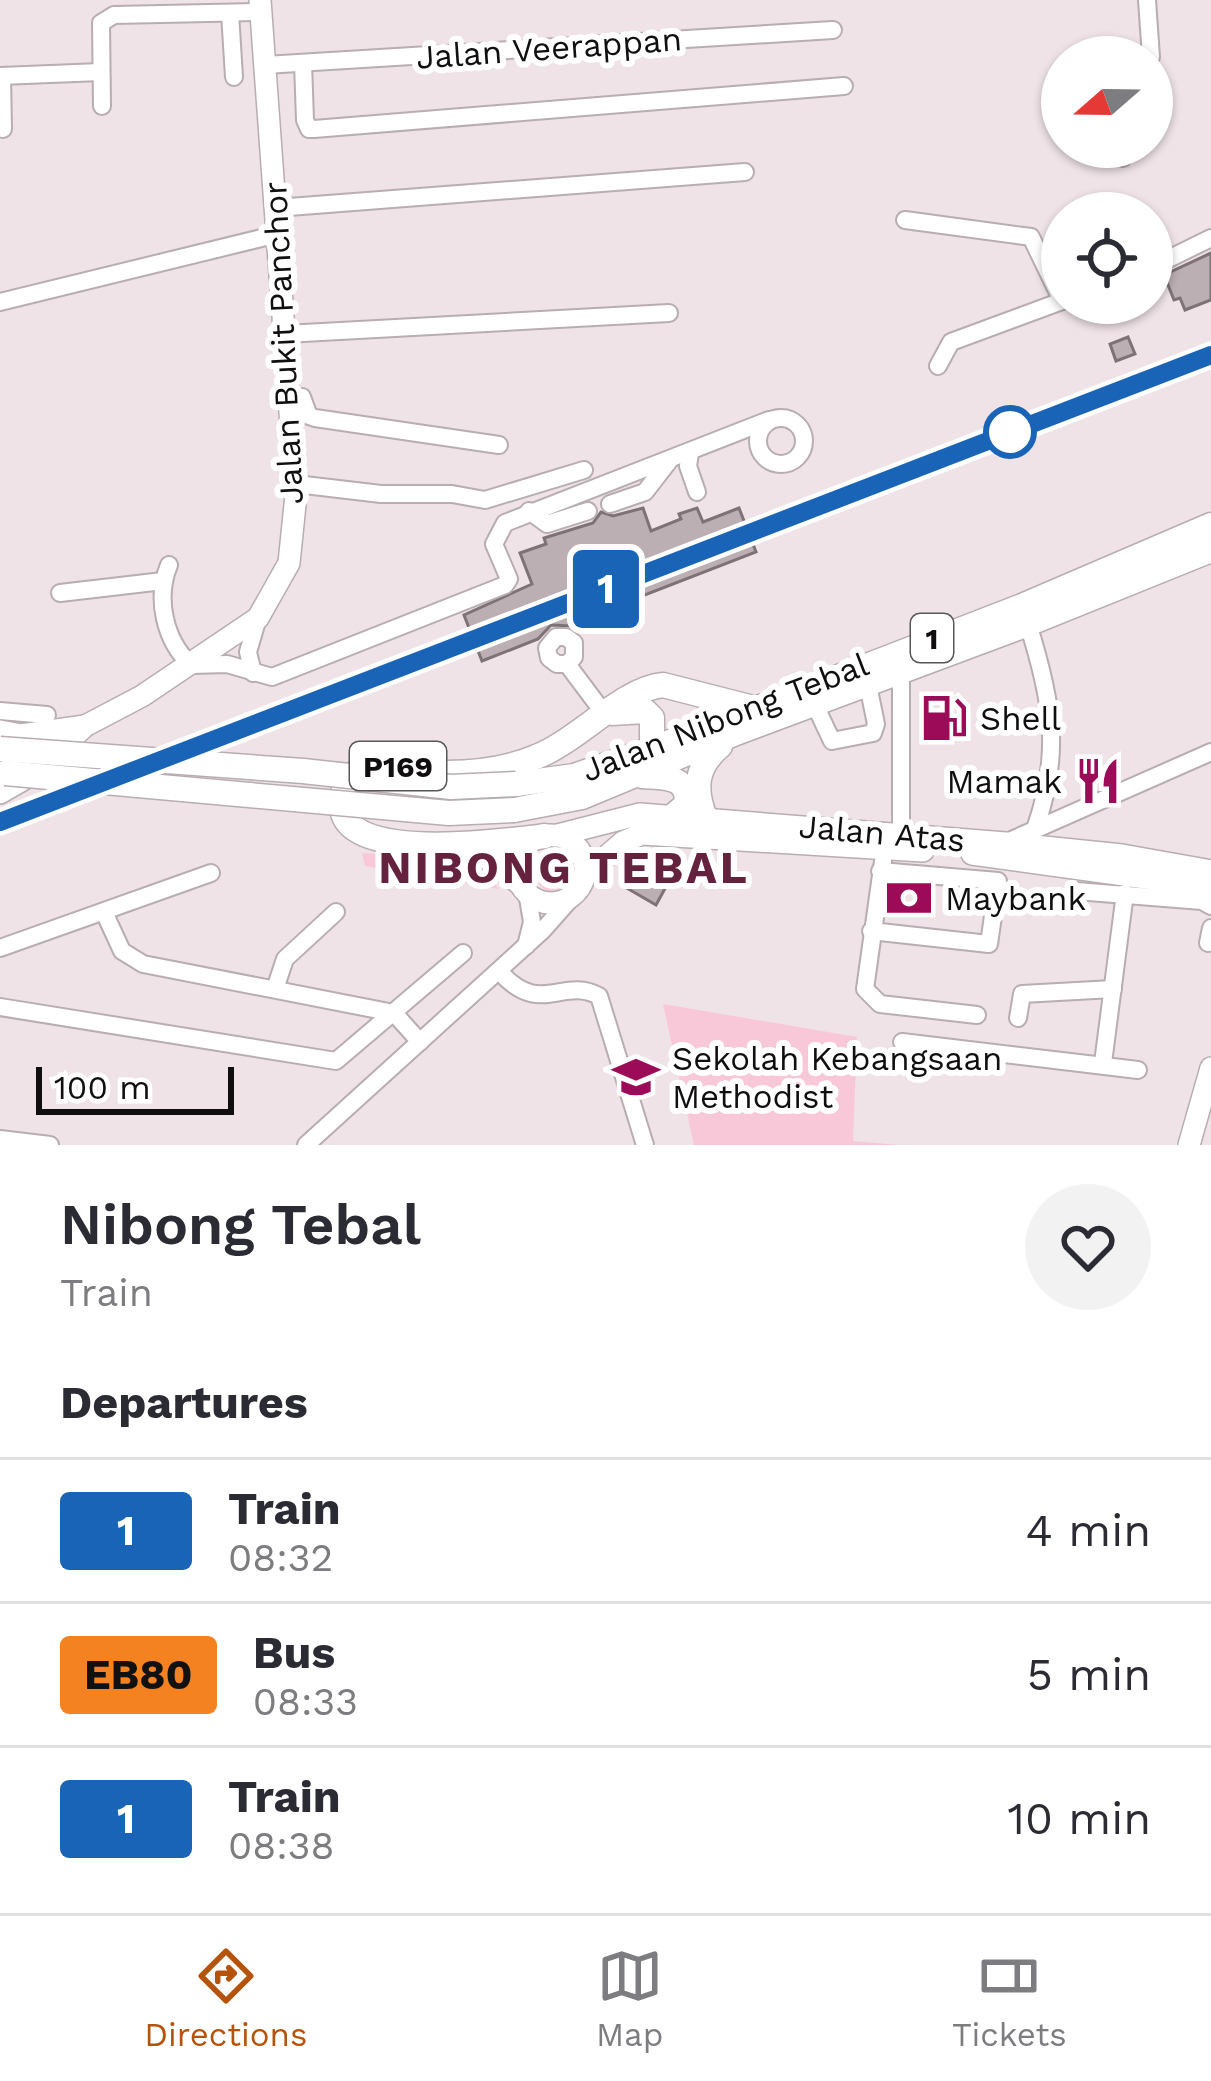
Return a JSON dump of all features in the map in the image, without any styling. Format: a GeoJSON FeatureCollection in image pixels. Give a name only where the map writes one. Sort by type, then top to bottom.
{"type":"FeatureCollection","features":[{"type":"Feature","properties":{"kind":"highway","name":"Jalan Nibong Tebal"},"geometry":{"type":"LineString","coordinates":[[7,738],[452,787],[574,776],[1022,606],[1211,525]]}},
{"type":"Feature","properties":{"kind":"highway","name":"Jalan Nibong Tebal"},"geometry":{"type":"LineString","coordinates":[[0,772],[449,813],[514,810],[582,797],[1211,550]]}},
{"type":"Feature","properties":{"kind":"highway","name":"P169"},"geometry":{"type":"LineString","coordinates":[[606,716],[623,700],[663,685],[757,709]]}},
{"type":"Feature","properties":{"kind":"highway"},"geometry":{"type":"LineString","coordinates":[[606,716],[645,711],[655,733],[652,749]]}},
{"type":"Feature","properties":{"kind":"highway","name":"Jalan Atas"},"geometry":{"type":"LineString","coordinates":[[549,836],[424,845],[356,832],[344,818],[344,787],[354,774],[377,766],[443,773],[500,769],[538,757],[606,716]]}},
{"type":"Feature","properties":{"kind":"highway"},"geometry":{"type":"LineString","coordinates":[[705,818],[697,791],[701,767],[736,734]]}},
{"type":"Feature","properties":{"kind":"highway"},"geometry":{"type":"LineString","coordinates":[[636,776],[683,784],[686,804],[674,816]]}},
{"type":"Feature","properties":{"kind":"highway"},"geometry":{"type":"LineString","coordinates":[[465,844],[524,888]]}},
{"type":"Feature","properties":{"kind":"main road","name":"Jalan Bukit Panchor"},"geometry":{"type":"LineString","coordinates":[[0,793],[32,774],[85,725],[191,665],[258,618],[289,563],[296,484],[260,6]]}},
{"type":"Feature","properties":{"kind":"main road","name":"Jalan Bukit Panchor"},"geometry":{"type":"LineString","coordinates":[[7,738],[85,725]]}},
{"type":"Feature","properties":{"kind":"main road"},"geometry":{"type":"LineString","coordinates":[[7,738],[33,753],[32,774]]}},
{"type":"Feature","properties":{"kind":"main road","name":"Jalan Atas"},"geometry":{"type":"LineString","coordinates":[[549,836],[640,814],[705,818],[987,855],[1088,883],[1211,887]]}},
{"type":"Feature","properties":{"kind":"main road","name":"Jalan Atas"},"geometry":{"type":"LineString","coordinates":[[579,885],[623,842],[642,834],[1006,843],[1122,855],[1211,871]]}},
{"type":"Feature","properties":{"kind":"main road"},"geometry":{"type":"LineString","coordinates":[[549,836],[575,845],[581,854],[579,885],[555,903],[544,902],[524,888],[518,863],[535,839],[549,836]]}},
{"type":"Feature","properties":{"kind":"main road"},"geometry":{"type":"LineString","coordinates":[[1189,1145],[1211,1068]]}},
{"type":"Feature","properties":{"kind":"street"},"geometry":{"type":"LineString","coordinates":[[1147,0],[1149,36]]}},
{"type":"Feature","properties":{"kind":"street"},"geometry":{"type":"LineString","coordinates":[[102,106],[101,23],[114,15],[230,13],[260,6]]}},
{"type":"Feature","properties":{"kind":"street"},"geometry":{"type":"LineString","coordinates":[[230,13],[234,77]]}},
{"type":"Feature","properties":{"kind":"street","name":"Jalan Veerappan"},"geometry":{"type":"LineString","coordinates":[[266,65],[833,30]]}},
{"type":"Feature","properties":{"kind":"street"},"geometry":{"type":"LineString","coordinates":[[303,63],[309,129],[844,86]]}},
{"type":"Feature","properties":{"kind":"street"},"geometry":{"type":"LineString","coordinates":[[4,128],[1,76],[101,72]]}},
{"type":"Feature","properties":{"kind":"street"},"geometry":{"type":"LineString","coordinates":[[276,208],[745,172]]}},
{"type":"Feature","properties":{"kind":"street"},"geometry":{"type":"LineString","coordinates":[[905,220],[1030,237],[1041,259]]}},
{"type":"Feature","properties":{"kind":"street"},"geometry":{"type":"LineString","coordinates":[[0,302],[278,234]]}},
{"type":"Feature","properties":{"kind":"street"},"geometry":{"type":"LineString","coordinates":[[1173,257],[1211,238]]}},
{"type":"Feature","properties":{"kind":"street"},"geometry":{"type":"LineString","coordinates":[[938,366],[951,342],[1041,309]]}},
{"type":"Feature","properties":{"kind":"street"},"geometry":{"type":"LineString","coordinates":[[285,334],[669,313]]}},
{"type":"Feature","properties":{"kind":"street"},"geometry":{"type":"LineString","coordinates":[[290,397],[302,398],[314,418],[499,445]]}},
{"type":"Feature","properties":{"kind":"street"},"geometry":{"type":"LineString","coordinates":[[60,593],[166,573],[168,637],[191,665],[227,664],[272,677],[505,585],[509,579],[494,544],[496,533],[529,511],[769,420],[783,417],[797,424],[804,436],[802,451],[783,464],[767,460],[758,447],[743,439],[717,441]]}},
{"type":"Feature","properties":{"kind":"street"},"geometry":{"type":"LineString","coordinates":[[758,447],[759,431],[769,420]]}},
{"type":"Feature","properties":{"kind":"street"},"geometry":{"type":"LineString","coordinates":[[690,453],[688,466],[697,492]]}},
{"type":"Feature","properties":{"kind":"street"},"geometry":{"type":"LineString","coordinates":[[610,504],[645,492],[669,460]]}},
{"type":"Feature","properties":{"kind":"street"},"geometry":{"type":"LineString","coordinates":[[296,484],[485,500],[584,470]]}},
{"type":"Feature","properties":{"kind":"street"},"geometry":{"type":"LineString","coordinates":[[529,511],[547,524],[588,511]]}},
{"type":"Feature","properties":{"kind":"street"},"geometry":{"type":"LineString","coordinates":[[253,673],[248,652],[258,618]]}},
{"type":"Feature","properties":{"kind":"street"},"geometry":{"type":"LineString","coordinates":[[1028,624],[1044,674],[1052,733],[1050,787],[1035,830]]}},
{"type":"Feature","properties":{"kind":"street"},"geometry":{"type":"LineString","coordinates":[[228,640],[253,673]]}},
{"type":"Feature","properties":{"kind":"street"},"geometry":{"type":"LineString","coordinates":[[567,664],[606,716]]}},
{"type":"Feature","properties":{"kind":"street"},"geometry":{"type":"LineString","coordinates":[[902,673],[894,842],[880,871],[865,988],[871,999],[889,1006],[977,1015]]}},
{"type":"Feature","properties":{"kind":"street"},"geometry":{"type":"LineString","coordinates":[[815,704],[832,740],[873,733],[876,724],[868,685]]}},
{"type":"Feature","properties":{"kind":"street"},"geometry":{"type":"LineString","coordinates":[[0,711],[47,716]]}},
{"type":"Feature","properties":{"kind":"street"},"geometry":{"type":"LineString","coordinates":[[1006,843],[1211,752]]}},
{"type":"Feature","properties":{"kind":"street"},"geometry":{"type":"LineString","coordinates":[[871,931],[989,944],[998,881],[880,871]]}},
{"type":"Feature","properties":{"kind":"street"},"geometry":{"type":"LineString","coordinates":[[0,949],[212,873]]}},
{"type":"Feature","properties":{"kind":"street"},"geometry":{"type":"LineString","coordinates":[[1088,883],[1125,893],[1202,901],[1211,907]]}},
{"type":"Feature","properties":{"kind":"street"},"geometry":{"type":"LineString","coordinates":[[306,1145],[526,946],[579,885]]}},
{"type":"Feature","properties":{"kind":"street"},"geometry":{"type":"LineString","coordinates":[[524,888],[532,922],[526,946]]}},
{"type":"Feature","properties":{"kind":"street"},"geometry":{"type":"LineString","coordinates":[[1103,1063],[1125,893]]}},
{"type":"Feature","properties":{"kind":"street"},"geometry":{"type":"LineString","coordinates":[[104,912],[122,951],[143,964],[394,1013],[420,1042]]}},
{"type":"Feature","properties":{"kind":"street"},"geometry":{"type":"LineString","coordinates":[[275,989],[285,959],[336,912]]}},
{"type":"Feature","properties":{"kind":"street"},"geometry":{"type":"LineString","coordinates":[[0,1007],[336,1061],[464,953]]}},
{"type":"Feature","properties":{"kind":"street"},"geometry":{"type":"LineString","coordinates":[[499,971],[508,982],[537,997],[587,989],[599,996],[645,1145]]}},
{"type":"Feature","properties":{"kind":"street"},"geometry":{"type":"LineString","coordinates":[[1018,1018],[1022,994],[1113,989]]}},
{"type":"Feature","properties":{"kind":"street"},"geometry":{"type":"LineString","coordinates":[[902,1042],[1138,1070]]}},
{"type":"Feature","properties":{"kind":"street"},"geometry":{"type":"LineString","coordinates":[[0,1138],[50,1145]]}},
{"type":"Feature","properties":{"kind":"shaded area"},"geometry":{"type":"Polygon","coordinates":[[[554,852],[575,858],[568,882],[548,892],[533,876],[530,862],[532,856],[554,852]]]}},
{"type":"Feature","properties":{"kind":"shaded area"},"geometry":{"type":"Polygon","coordinates":[[[362,853],[420,855],[478,865],[499,889],[365,866],[362,853]]]}},
{"type":"Feature","properties":{"kind":"shaded area"},"geometry":{"type":"Polygon","coordinates":[[[663,1004],[857,1037],[853,1141],[900,1145],[694,1145],[663,1004]]]}},
{"type":"Feature","properties":{"kind":"building"},"geometry":{"type":"Polygon","coordinates":[[[1211,253],[1211,300],[1185,310],[1180,298],[1173,298],[1173,271],[1211,253]]]}},
{"type":"Feature","properties":{"kind":"building"},"geometry":{"type":"Polygon","coordinates":[[[1128,337],[1135,354],[1116,361],[1110,344],[1128,337]]]}},
{"type":"Feature","properties":{"kind":"building"},"geometry":{"type":"Polygon","coordinates":[[[643,508],[651,531],[697,508],[703,522],[739,508],[756,552],[616,606],[621,618],[596,628],[592,618],[572,626],[551,625],[538,639],[482,661],[464,615],[532,584],[520,553],[546,544],[544,538],[593,523],[601,512],[613,516],[643,508]]]}},
{"type":"Feature","properties":{"kind":"building"},"geometry":{"type":"Polygon","coordinates":[[[637,866],[668,883],[656,905],[625,887],[637,866]]]}},
{"type":"Feature","properties":{"kind":"railway"},"geometry":{"type":"LineString","coordinates":[[746,526],[1211,346]]}},
{"type":"Feature","properties":{"kind":"railway"},"geometry":{"type":"LineString","coordinates":[[0,823],[474,639]]}},
{"type":"Feature","properties":{"kind":"train","name":"1"},"geometry":{"type":"LineString","coordinates":[[0,822],[1211,355]]}},
{"type":"Feature","properties":{"kind":"place","name":"Shell"},"geometry":{"type":"Point","coordinates":[944,718]}},
{"type":"Feature","properties":{"kind":"place","name":"Mamak"},"geometry":{"type":"Point","coordinates":[1098,781]}},
{"type":"Feature","properties":{"kind":"place","name":"Maybank"},"geometry":{"type":"Point","coordinates":[909,898]}},
{"type":"Feature","properties":{"kind":"place","name":"Sekolah Kebangsaan Methodist"},"geometry":{"type":"Point","coordinates":[636,1077]}},
{"type":"Feature","properties":{"kind":"district","name":"NIBONG TEBAL"},"geometry":{"type":"Point","coordinates":[564,867]}}]}
